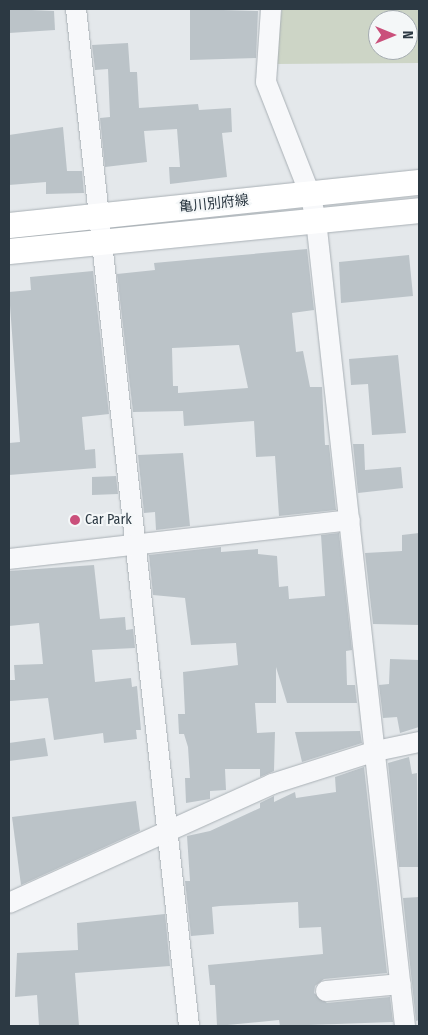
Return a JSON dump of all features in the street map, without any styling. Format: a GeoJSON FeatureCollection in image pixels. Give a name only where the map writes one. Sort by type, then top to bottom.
{"type":"FeatureCollection","features":[{"type":"Feature","properties":{"kind":"main road","name":"亀川別府線"},"geometry":{"type":"LineString","coordinates":[[9,225],[419,182]]}},
{"type":"Feature","properties":{"kind":"main road","name":"亀川別府線"},"geometry":{"type":"LineString","coordinates":[[9,251],[419,210]]}},
{"type":"Feature","properties":{"kind":"street"},"geometry":{"type":"LineString","coordinates":[[76,9],[98,216],[137,545],[166,831],[190,1026]]}},
{"type":"Feature","properties":{"kind":"street"},"geometry":{"type":"LineString","coordinates":[[271,9],[268,91],[310,194],[316,220],[405,1026]]}},
{"type":"Feature","properties":{"kind":"street"},"geometry":{"type":"LineString","coordinates":[[9,559],[350,520]]}},
{"type":"Feature","properties":{"kind":"street"},"geometry":{"type":"LineString","coordinates":[[9,903],[272,784],[376,751],[418,742]]}},
{"type":"Feature","properties":{"kind":"street"},"geometry":{"type":"LineString","coordinates":[[326,991],[400,984]]}},
{"type":"Feature","properties":{"kind":"green space"},"geometry":{"type":"Polygon","coordinates":[[[282,9],[419,9],[419,63],[274,64],[282,9]]]}},
{"type":"Feature","properties":{"kind":"building"},"geometry":{"type":"Polygon","coordinates":[[[9,9],[54,11],[55,30],[9,33],[9,9]]]}},
{"type":"Feature","properties":{"kind":"building"},"geometry":{"type":"Polygon","coordinates":[[[190,9],[258,11],[256,58],[190,60],[190,9]]]}},
{"type":"Feature","properties":{"kind":"building"},"geometry":{"type":"Polygon","coordinates":[[[128,43],[130,72],[137,72],[139,108],[198,104],[199,110],[231,108],[232,132],[222,133],[227,177],[170,184],[169,167],[180,167],[177,129],[144,131],[147,162],[105,167],[100,118],[110,117],[108,69],[95,70],[92,45],[128,43]]]}},
{"type":"Feature","properties":{"kind":"building"},"geometry":{"type":"Polygon","coordinates":[[[63,127],[67,171],[82,171],[84,193],[46,194],[46,182],[9,185],[9,135],[63,127]]]}},
{"type":"Feature","properties":{"kind":"building"},"geometry":{"type":"Polygon","coordinates":[[[307,249],[314,310],[292,313],[296,352],[303,351],[310,387],[322,387],[325,445],[329,445],[336,510],[279,516],[275,456],[256,457],[254,421],[184,426],[183,411],[133,412],[117,274],[155,270],[154,263],[307,249]],[[239,345],[172,348],[173,386],[178,386],[178,393],[248,388],[239,345]]]}},
{"type":"Feature","properties":{"kind":"building"},"geometry":{"type":"Polygon","coordinates":[[[409,255],[413,296],[341,303],[339,262],[409,255]]]}},
{"type":"Feature","properties":{"kind":"building"},"geometry":{"type":"Polygon","coordinates":[[[93,271],[109,414],[82,417],[85,450],[95,449],[96,468],[9,475],[9,443],[20,442],[9,292],[31,290],[30,277],[93,271]]]}},
{"type":"Feature","properties":{"kind":"building"},"geometry":{"type":"Polygon","coordinates":[[[398,355],[406,433],[372,435],[368,384],[351,385],[349,359],[398,355]]]}},
{"type":"Feature","properties":{"kind":"building"},"geometry":{"type":"Polygon","coordinates":[[[353,444],[364,444],[365,470],[401,467],[403,488],[358,493],[353,444]]]}},
{"type":"Feature","properties":{"kind":"building"},"geometry":{"type":"Polygon","coordinates":[[[183,453],[190,526],[156,530],[155,512],[144,513],[138,455],[183,453]]]}},
{"type":"Feature","properties":{"kind":"building"},"geometry":{"type":"Polygon","coordinates":[[[116,476],[118,494],[92,495],[92,477],[116,476]]]}},
{"type":"Feature","properties":{"kind":"building"},"geometry":{"type":"Polygon","coordinates":[[[339,533],[352,650],[346,651],[347,685],[355,685],[357,703],[287,703],[276,667],[276,703],[255,703],[257,733],[275,732],[274,771],[260,777],[260,769],[225,769],[226,790],[210,791],[210,799],[186,803],[185,778],[190,778],[188,747],[184,734],[179,734],[178,714],[185,714],[183,672],[238,665],[236,643],[191,645],[185,598],[153,595],[149,555],[221,547],[221,552],[258,549],[258,554],[277,556],[279,587],[288,586],[289,599],[325,596],[321,535],[339,533]]]}},
{"type":"Feature","properties":{"kind":"building"},"geometry":{"type":"Polygon","coordinates":[[[419,533],[419,625],[373,624],[365,553],[402,551],[402,535],[419,533]]]}},
{"type":"Feature","properties":{"kind":"building"},"geometry":{"type":"Polygon","coordinates":[[[94,565],[100,619],[125,617],[126,630],[133,629],[135,648],[92,650],[95,682],[131,678],[132,687],[137,686],[141,730],[136,730],[137,739],[104,743],[103,733],[54,740],[48,698],[10,701],[10,680],[15,680],[14,665],[43,664],[39,623],[9,626],[9,571],[94,565]]]}},
{"type":"Feature","properties":{"kind":"building"},"geometry":{"type":"Polygon","coordinates":[[[390,659],[419,660],[419,727],[400,733],[397,717],[383,718],[379,685],[389,684],[390,659]]]}},
{"type":"Feature","properties":{"kind":"building"},"geometry":{"type":"Polygon","coordinates":[[[360,731],[362,743],[302,762],[295,732],[360,731]]]}},
{"type":"Feature","properties":{"kind":"building"},"geometry":{"type":"Polygon","coordinates":[[[45,738],[48,756],[9,761],[9,743],[45,738]]]}},
{"type":"Feature","properties":{"kind":"building"},"geometry":{"type":"Polygon","coordinates":[[[409,757],[412,774],[417,773],[418,867],[399,867],[388,763],[409,757]]]}},
{"type":"Feature","properties":{"kind":"building"},"geometry":{"type":"Polygon","coordinates":[[[364,767],[387,973],[324,979],[315,986],[314,993],[327,1003],[390,997],[393,1022],[280,1026],[279,1020],[217,1026],[215,985],[210,985],[208,965],[323,954],[321,927],[299,928],[298,902],[220,906],[212,907],[214,934],[191,936],[185,881],[190,881],[187,836],[210,831],[260,808],[260,803],[274,796],[274,802],[295,792],[296,798],[336,792],[335,777],[364,767]]]}},
{"type":"Feature","properties":{"kind":"building"},"geometry":{"type":"Polygon","coordinates":[[[136,801],[140,831],[21,885],[12,817],[136,801]]]}},
{"type":"Feature","properties":{"kind":"building"},"geometry":{"type":"Polygon","coordinates":[[[419,897],[419,1020],[416,1021],[403,898],[419,897]]]}},
{"type":"Feature","properties":{"kind":"building"},"geometry":{"type":"Polygon","coordinates":[[[165,914],[170,966],[75,973],[79,1026],[39,1026],[37,995],[15,997],[17,953],[78,950],[77,923],[165,914]]]}},
{"type":"Feature","properties":{"kind":"place","name":"Car Park"},"geometry":{"type":"Point","coordinates":[75,520]}}]}
